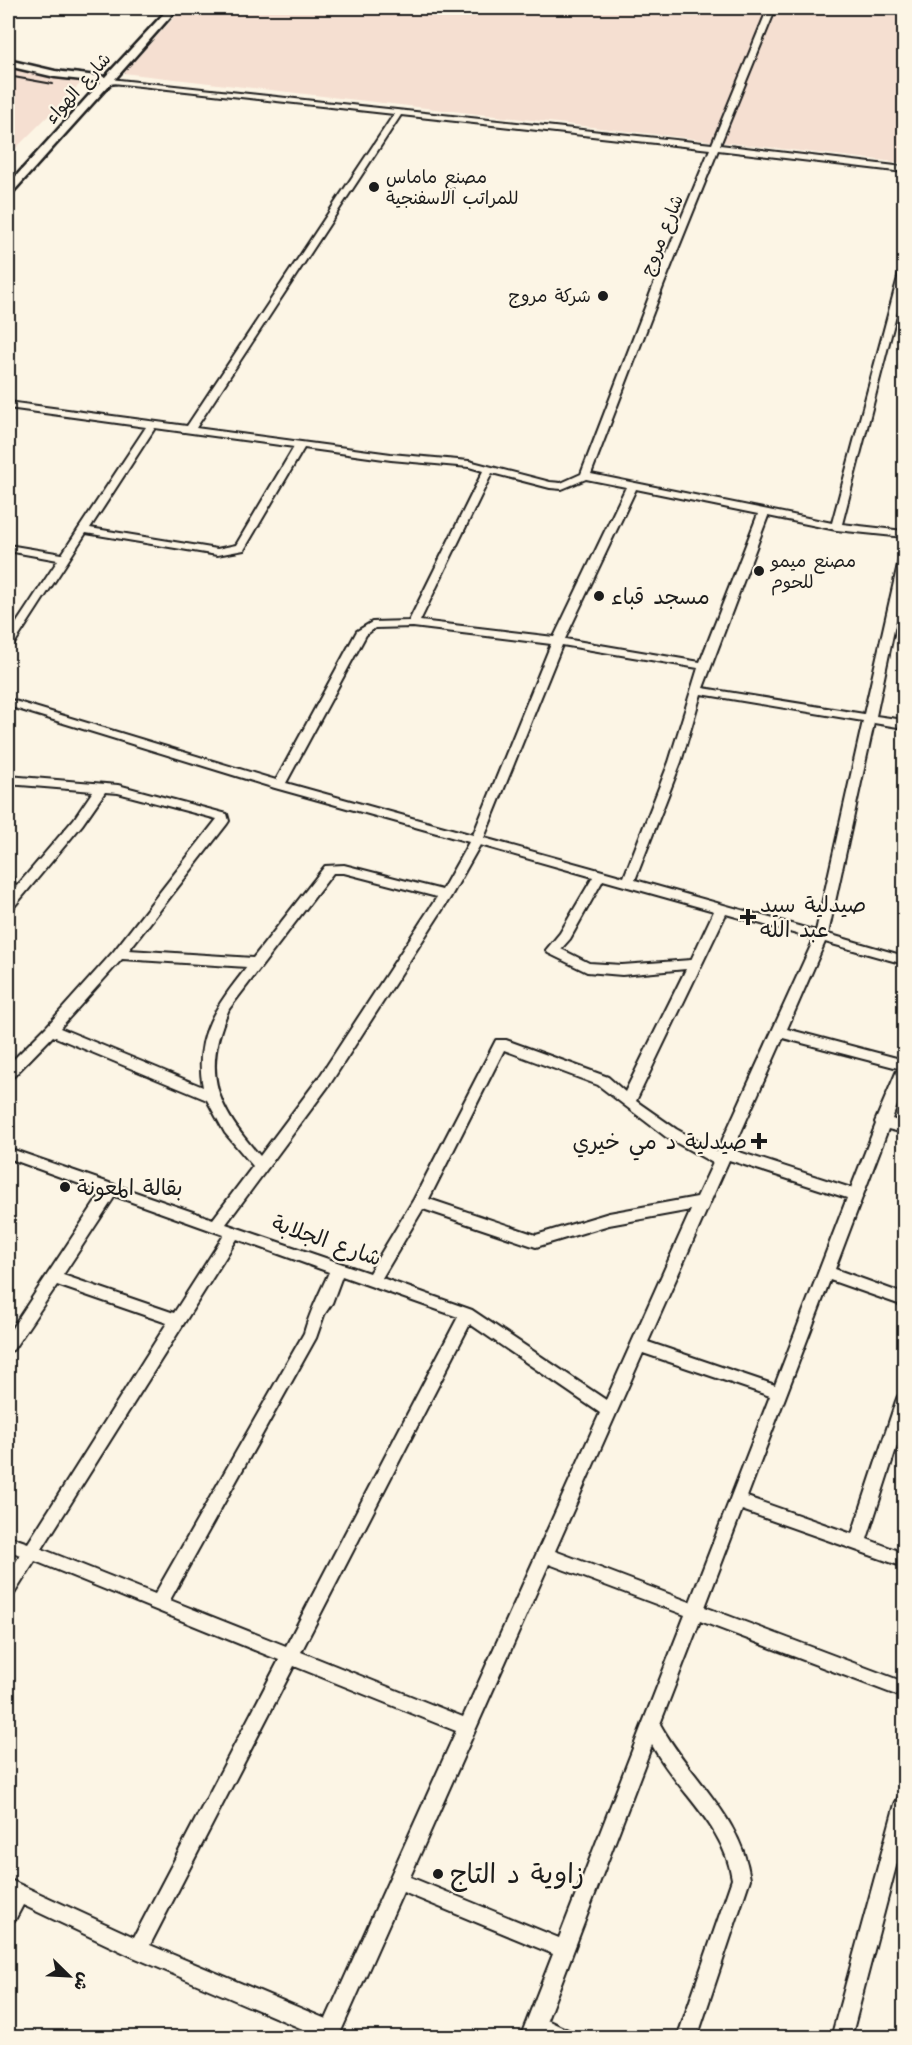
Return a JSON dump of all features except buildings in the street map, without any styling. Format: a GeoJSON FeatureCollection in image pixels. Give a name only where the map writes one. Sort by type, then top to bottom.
{"type":"FeatureCollection","features":[{"type":"Feature","properties":{"kind":"street","name":"شارع الهواء"},"geometry":{"type":"LineString","coordinates":[[8,191],[174,8]]}},
{"type":"Feature","properties":{"kind":"street","name":"شارع مروج"},"geometry":{"type":"LineString","coordinates":[[585,476],[772,8]]}},
{"type":"Feature","properties":{"kind":"street"},"geometry":{"type":"LineString","coordinates":[[8,63],[55,74],[110,81],[716,147],[904,170]]}},
{"type":"Feature","properties":{"kind":"street"},"geometry":{"type":"LineString","coordinates":[[189,431],[399,112]]}},
{"type":"Feature","properties":{"kind":"street"},"geometry":{"type":"LineString","coordinates":[[836,527],[904,270]]}},
{"type":"Feature","properties":{"kind":"street"},"geometry":{"type":"LineString","coordinates":[[8,405],[189,431],[469,464],[550,485],[562,486],[585,476],[836,527],[904,534]]}},
{"type":"Feature","properties":{"kind":"street"},"geometry":{"type":"LineString","coordinates":[[8,644],[152,425]]}},
{"type":"Feature","properties":{"kind":"street"},"geometry":{"type":"LineString","coordinates":[[85,530],[217,552],[240,548],[301,444]]}},
{"type":"Feature","properties":{"kind":"street"},"geometry":{"type":"LineString","coordinates":[[414,624],[489,469]]}},
{"type":"Feature","properties":{"kind":"street"},"geometry":{"type":"LineString","coordinates":[[217,1225],[325,1080],[445,895],[477,840],[558,641],[632,486]]}},
{"type":"Feature","properties":{"kind":"street"},"geometry":{"type":"LineString","coordinates":[[628,883],[675,762],[704,666],[764,512]]}},
{"type":"Feature","properties":{"kind":"street"},"geometry":{"type":"LineString","coordinates":[[8,548],[65,558]]}},
{"type":"Feature","properties":{"kind":"street"},"geometry":{"type":"LineString","coordinates":[[8,1913],[13,1891],[329,2034],[543,1554],[610,1412],[821,937],[904,560]]}},
{"type":"Feature","properties":{"kind":"street"},"geometry":{"type":"LineString","coordinates":[[279,785],[361,633],[372,626],[414,624],[558,641],[704,666]]}},
{"type":"Feature","properties":{"kind":"street"},"geometry":{"type":"LineString","coordinates":[[697,690],[904,724]]}},
{"type":"Feature","properties":{"kind":"street"},"geometry":{"type":"LineString","coordinates":[[8,702],[279,785],[904,960]]}},
{"type":"Feature","properties":{"kind":"street"},"geometry":{"type":"LineString","coordinates":[[8,780],[143,794],[223,817],[223,821],[119,954],[51,1030],[9,1072]]}},
{"type":"Feature","properties":{"kind":"street"},"geometry":{"type":"LineString","coordinates":[[8,905],[71,831],[101,788]]}},
{"type":"Feature","properties":{"kind":"street"},"geometry":{"type":"LineString","coordinates":[[260,1165],[236,1140],[220,1117],[213,1097],[207,1047],[213,1027],[255,963],[329,868],[344,869],[445,895]]}},
{"type":"Feature","properties":{"kind":"street"},"geometry":{"type":"LineString","coordinates":[[600,875],[565,936],[553,950],[587,967],[622,970],[695,964]]}},
{"type":"Feature","properties":{"kind":"street"},"geometry":{"type":"LineString","coordinates":[[8,879],[11,892],[8,905]]}},
{"type":"Feature","properties":{"kind":"street"},"geometry":{"type":"LineString","coordinates":[[629,1103],[722,909]]}},
{"type":"Feature","properties":{"kind":"street"},"geometry":{"type":"LineString","coordinates":[[119,954],[255,963]]}},
{"type":"Feature","properties":{"kind":"street"},"geometry":{"type":"LineString","coordinates":[[51,1030],[213,1097]]}},
{"type":"Feature","properties":{"kind":"street"},"geometry":{"type":"LineString","coordinates":[[780,1032],[904,1065]]}},
{"type":"Feature","properties":{"kind":"street"},"geometry":{"type":"LineString","coordinates":[[373,1280],[420,1202],[501,1043],[603,1081],[671,1133],[723,1157],[854,1195]]}},
{"type":"Feature","properties":{"kind":"street"},"geometry":{"type":"LineString","coordinates":[[8,1056],[9,1072]]}},
{"type":"Feature","properties":{"kind":"street"},"geometry":{"type":"LineString","coordinates":[[563,2037],[532,2031],[904,1070]]}},
{"type":"Feature","properties":{"kind":"street"},"geometry":{"type":"LineString","coordinates":[[882,1122],[904,1128]]}},
{"type":"Feature","properties":{"kind":"street","name":"شارع الجلابة"},"geometry":{"type":"LineString","coordinates":[[8,1153],[467,1314],[610,1412]]}},
{"type":"Feature","properties":{"kind":"street"},"geometry":{"type":"LineString","coordinates":[[8,1346],[112,1189]]}},
{"type":"Feature","properties":{"kind":"street"},"geometry":{"type":"LineString","coordinates":[[420,1202],[536,1241],[609,1219],[703,1202]]}},
{"type":"Feature","properties":{"kind":"street"},"geometry":{"type":"LineString","coordinates":[[8,1589],[234,1231]]}},
{"type":"Feature","properties":{"kind":"street"},"geometry":{"type":"LineString","coordinates":[[159,1603],[311,1334],[317,1313],[324,1303],[338,1267]]}},
{"type":"Feature","properties":{"kind":"street"},"geometry":{"type":"LineString","coordinates":[[825,1272],[904,1300]]}},
{"type":"Feature","properties":{"kind":"street"},"geometry":{"type":"LineString","coordinates":[[55,1278],[176,1320]]}},
{"type":"Feature","properties":{"kind":"street"},"geometry":{"type":"LineString","coordinates":[[138,1949],[292,1656],[467,1314]]}},
{"type":"Feature","properties":{"kind":"street"},"geometry":{"type":"LineString","coordinates":[[639,1345],[779,1394]]}},
{"type":"Feature","properties":{"kind":"street"},"geometry":{"type":"LineString","coordinates":[[857,1543],[904,1401]]}},
{"type":"Feature","properties":{"kind":"street"},"geometry":{"type":"LineString","coordinates":[[738,1501],[904,1560]]}},
{"type":"Feature","properties":{"kind":"street"},"geometry":{"type":"LineString","coordinates":[[8,1543],[466,1727]]}},
{"type":"Feature","properties":{"kind":"street"},"geometry":{"type":"LineString","coordinates":[[543,1554],[904,1690]]}},
{"type":"Feature","properties":{"kind":"street"},"geometry":{"type":"LineString","coordinates":[[651,1725],[669,1758],[726,1833],[741,1864],[741,1879],[687,2037]]}},
{"type":"Feature","properties":{"kind":"street"},"geometry":{"type":"LineString","coordinates":[[841,2037],[898,1850],[904,1804]]}},
{"type":"Feature","properties":{"kind":"street"},"geometry":{"type":"LineString","coordinates":[[398,1881],[564,1949]]}},
{"type":"Feature","properties":{"kind":"shaded area"},"geometry":{"type":"Polygon","coordinates":[[[183,8],[904,8],[904,163],[123,73],[183,8]]]}},
{"type":"Feature","properties":{"kind":"shaded area"},"geometry":{"type":"Polygon","coordinates":[[[8,66],[84,80],[8,156],[8,66]]]}},
{"type":"Feature","properties":{"kind":"railway"},"geometry":{"type":"LineString","coordinates":[[8,76],[53,84]]}},
{"type":"Feature","properties":{"kind":"place","name":"مصنع ماماس للمراتب الاسفنجية"},"geometry":{"type":"Point","coordinates":[374,187]}},
{"type":"Feature","properties":{"kind":"place","name":"شركة مروج"},"geometry":{"type":"Point","coordinates":[603,296]}},
{"type":"Feature","properties":{"kind":"place","name":"مصنع ميمو للحوم"},"geometry":{"type":"Point","coordinates":[759,571]}},
{"type":"Feature","properties":{"kind":"place","name":"مسجد قباء"},"geometry":{"type":"Point","coordinates":[599,596]}},
{"type":"Feature","properties":{"kind":"place","name":"صيدلية سيد عبد الله"},"geometry":{"type":"Point","coordinates":[748,917]}},
{"type":"Feature","properties":{"kind":"place","name":"صيدلية د مي خيري"},"geometry":{"type":"Point","coordinates":[759,1141]}},
{"type":"Feature","properties":{"kind":"place","name":"بقالة المعونة"},"geometry":{"type":"Point","coordinates":[65,1187]}},
{"type":"Feature","properties":{"kind":"place","name":"زاوية د التاج"},"geometry":{"type":"Point","coordinates":[438,1874]}}]}
